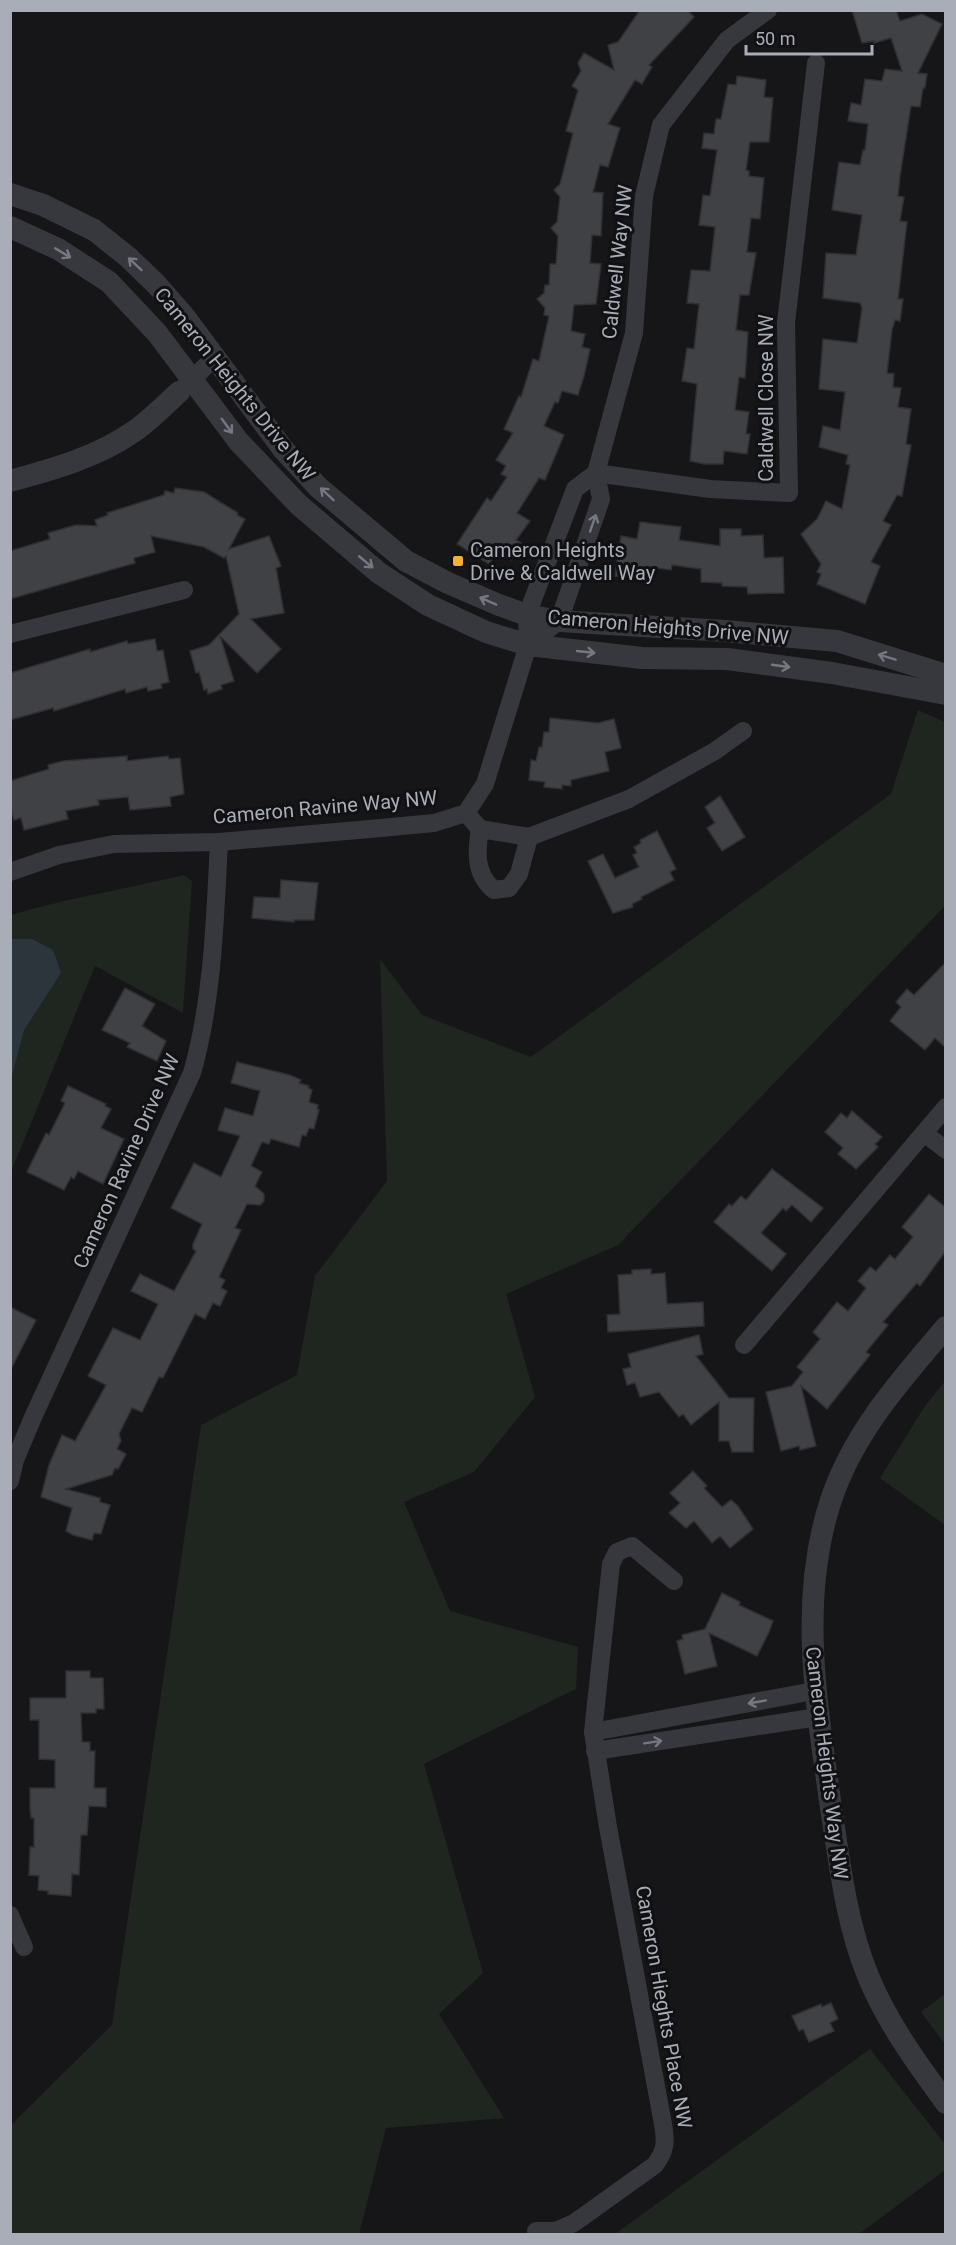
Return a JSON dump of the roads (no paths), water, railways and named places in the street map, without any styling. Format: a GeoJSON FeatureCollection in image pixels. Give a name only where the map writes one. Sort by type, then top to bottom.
{"type":"FeatureCollection","features":[{"type":"Feature","properties":{"kind":"street","name":"Caldwell Way NW"},"geometry":{"type":"LineString","coordinates":[[559,621],[601,499],[596,473],[634,333],[644,196],[661,125],[727,40],[768,10]]}},
{"type":"Feature","properties":{"kind":"street","name":"Caldwell Close NW"},"geometry":{"type":"LineString","coordinates":[[596,473],[710,489],[789,493],[786,323],[816,63]]}},
{"type":"Feature","properties":{"kind":"street","name":"Cameron Heights Drive NW"},"geometry":{"type":"LineString","coordinates":[[10,194],[43,205],[94,230],[156,284],[215,357],[283,449],[353,519],[405,561],[448,583],[527,615],[559,621],[725,631],[837,641],[944,684]]}},
{"type":"Feature","properties":{"kind":"street","name":"Cameron Heights Drive NW"},"geometry":{"type":"LineString","coordinates":[[10,227],[58,249],[109,282],[157,333],[186,385],[299,505],[380,573],[428,605],[486,632],[528,645],[642,658],[727,659],[832,673],[944,684]]}},
{"type":"Feature","properties":{"kind":"street"},"geometry":{"type":"LineString","coordinates":[[10,481],[59,468],[101,451],[137,429],[215,357]]}},
{"type":"Feature","properties":{"kind":"street"},"geometry":{"type":"LineString","coordinates":[[528,645],[527,615],[575,489],[596,473]]}},
{"type":"Feature","properties":{"kind":"street"},"geometry":{"type":"LineString","coordinates":[[10,634],[184,590]]}},
{"type":"Feature","properties":{"kind":"street"},"geometry":{"type":"LineString","coordinates":[[528,645],[559,621]]}},
{"type":"Feature","properties":{"kind":"street","name":"Cameron Ravine Way NW"},"geometry":{"type":"LineString","coordinates":[[10,872],[59,855],[114,844],[219,842],[434,823],[466,813],[485,784],[528,645]]}},
{"type":"Feature","properties":{"kind":"street"},"geometry":{"type":"LineString","coordinates":[[466,813],[480,829],[529,837],[629,799],[715,751],[743,731]]}},
{"type":"Feature","properties":{"kind":"street"},"geometry":{"type":"LineString","coordinates":[[480,829],[478,864],[483,881],[494,890],[509,888],[519,874],[529,837]]}},
{"type":"Feature","properties":{"kind":"street","name":"Cameron Ravine Drive NW"},"geometry":{"type":"LineString","coordinates":[[10,1481],[15,1460],[34,1415],[192,1074],[203,1036],[207,1005],[219,842]]}},
{"type":"Feature","properties":{"kind":"street"},"geometry":{"type":"LineString","coordinates":[[744,1345],[945,1107]]}},
{"type":"Feature","properties":{"kind":"street"},"geometry":{"type":"LineString","coordinates":[[924,1133],[945,1150]]}},
{"type":"Feature","properties":{"kind":"street","name":"Cameron Heights Way NW"},"geometry":{"type":"LineString","coordinates":[[945,1327],[871,1419],[849,1459],[830,1503],[820,1547],[811,1647],[814,1691],[845,1902],[856,1943],[868,1976],[904,2046],[945,2103]]}},
{"type":"Feature","properties":{"kind":"street","name":"Cameron Hieghts Place NW"},"geometry":{"type":"LineString","coordinates":[[536,2231],[556,2231],[583,2217],[655,2165],[664,2153],[666,2144],[593,1732],[611,1564],[617,1552],[632,1546],[674,1581]]}},
{"type":"Feature","properties":{"kind":"street"},"geometry":{"type":"LineString","coordinates":[[593,1732],[814,1691]]}},
{"type":"Feature","properties":{"kind":"street"},"geometry":{"type":"LineString","coordinates":[[595,1751],[818,1717]]}},
{"type":"Feature","properties":{"kind":"street"},"geometry":{"type":"LineString","coordinates":[[10,1915],[24,1947]]}},
{"type":"Feature","properties":{"kind":"place","name":"Cameron Heights Drive & Caldwell Way"},"geometry":{"type":"Point","coordinates":[458,561]}}]}
